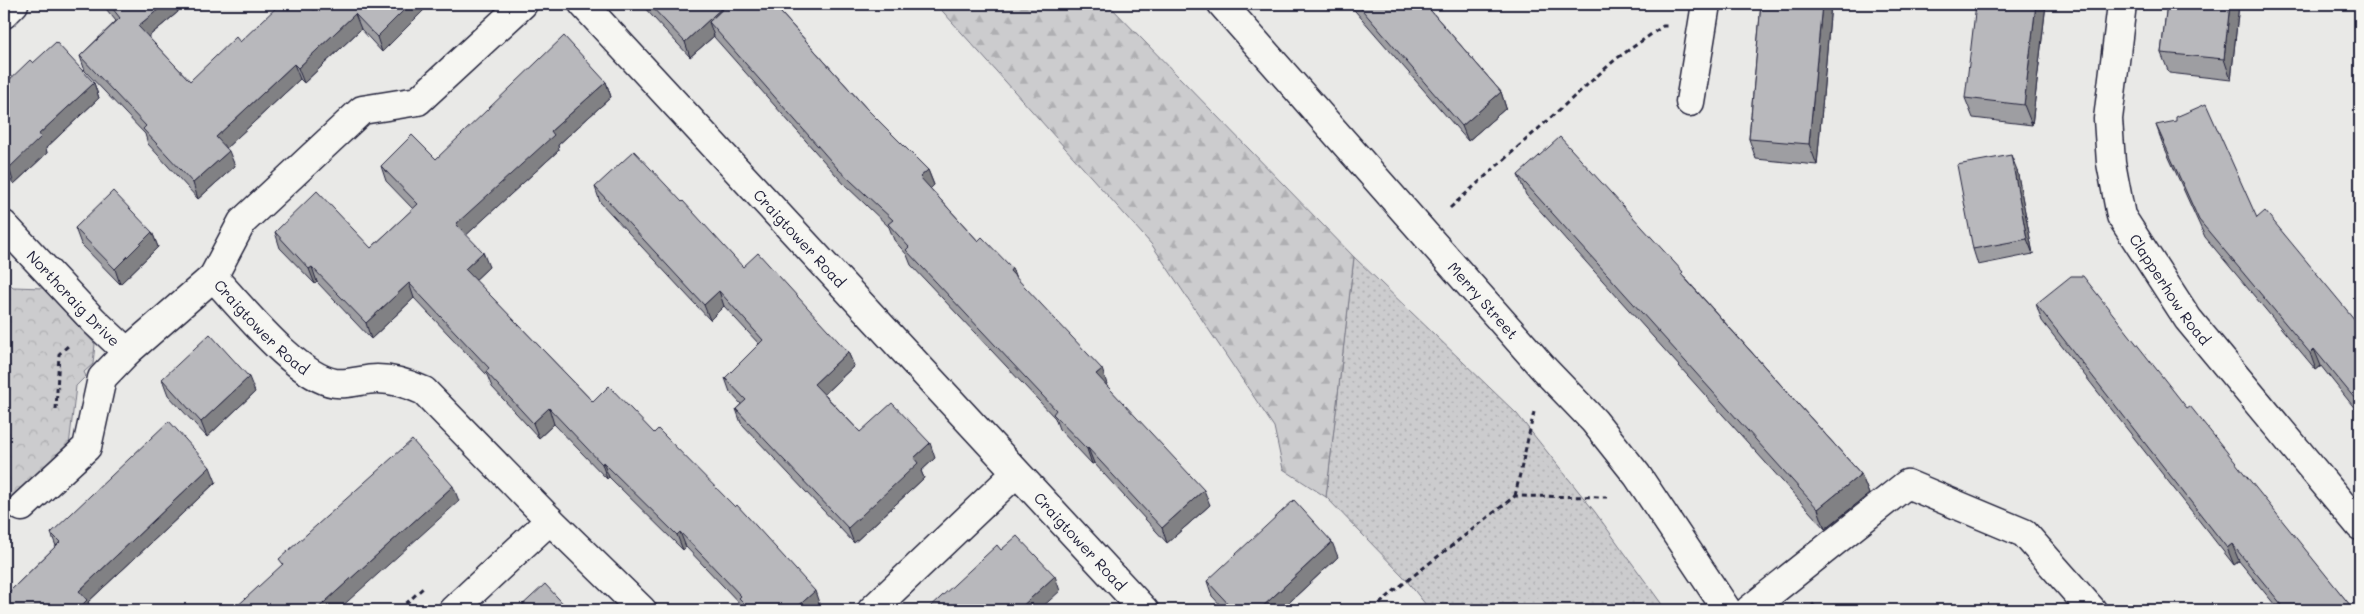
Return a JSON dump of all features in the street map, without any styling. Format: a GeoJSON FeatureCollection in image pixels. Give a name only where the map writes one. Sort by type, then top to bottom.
{"type":"FeatureCollection","features":[{"type":"Feature","properties":{"kind":"street"},"geometry":{"type":"LineString","coordinates":[[4,14],[14,4]]}},
{"type":"Feature","properties":{"kind":"street","name":"Craigtower Road"},"geometry":{"type":"LineString","coordinates":[[523,4],[418,101],[362,110],[242,222],[214,277],[296,364],[314,376],[336,383],[378,379],[404,382],[424,391],[550,520],[642,610]]}},
{"type":"Feature","properties":{"kind":"street","name":"Craigtower Road"},"geometry":{"type":"LineString","coordinates":[[583,4],[1015,474],[1144,610]]}},
{"type":"Feature","properties":{"kind":"street","name":"Merry Street"},"geometry":{"type":"LineString","coordinates":[[1222,4],[1544,369],[1594,421],[1651,497],[1727,610]]}},
{"type":"Feature","properties":{"kind":"street","name":"Clapperhow Road"},"geometry":{"type":"LineString","coordinates":[[2122,4],[2108,119],[2110,163],[2121,216],[2188,319],[2360,526]]}},
{"type":"Feature","properties":{"kind":"street"},"geometry":{"type":"LineString","coordinates":[[1690,102],[1704,15]]}},
{"type":"Feature","properties":{"kind":"street","name":"Northcraig Drive"},"geometry":{"type":"LineString","coordinates":[[4,225],[94,321],[127,352],[214,277]]}},
{"type":"Feature","properties":{"kind":"street"},"geometry":{"type":"LineString","coordinates":[[22,507],[88,448],[102,378],[127,352]]}},
{"type":"Feature","properties":{"kind":"street"},"geometry":{"type":"LineString","coordinates":[[872,610],[1015,474]]}},
{"type":"Feature","properties":{"kind":"street"},"geometry":{"type":"LineString","coordinates":[[1748,610],[1907,484],[2024,533],[2092,610]]}},
{"type":"Feature","properties":{"kind":"street"},"geometry":{"type":"LineString","coordinates":[[453,610],[550,520]]}},
{"type":"Feature","properties":{"kind":"path"},"geometry":{"type":"LineString","coordinates":[[1424,232],[1616,59],[1663,26],[1704,15]]}},
{"type":"Feature","properties":{"kind":"path"},"geometry":{"type":"LineString","coordinates":[[56,412],[60,354],[94,321]]}},
{"type":"Feature","properties":{"kind":"path"},"geometry":{"type":"LineString","coordinates":[[1515,496],[1544,369]]}},
{"type":"Feature","properties":{"kind":"path"},"geometry":{"type":"LineString","coordinates":[[1373,610],[1394,591],[1515,496],[1651,497]]}},
{"type":"Feature","properties":{"kind":"green space"},"geometry":{"type":"Polygon","coordinates":[[[936,4],[1108,4],[1354,257],[1326,497],[1283,469],[1274,427],[1152,245],[936,4]]]}},
{"type":"Feature","properties":{"kind":"green space"},"geometry":{"type":"Polygon","coordinates":[[[1354,257],[1517,414],[1595,512],[1666,610],[1430,610],[1403,576],[1326,497],[1354,257]]]}},
{"type":"Feature","properties":{"kind":"green space"},"geometry":{"type":"Polygon","coordinates":[[[4,278],[13,287],[43,288],[95,344],[93,364],[84,372],[86,376],[76,386],[69,446],[4,509],[4,278]]]}},
{"type":"Feature","properties":{"kind":"building"},"geometry":{"type":"Polygon","coordinates":[[[109,4],[165,4],[138,26],[190,81],[236,37],[240,42],[280,4],[307,4],[314,10],[321,4],[410,4],[377,37],[355,14],[298,68],[294,64],[216,137],[229,151],[193,183],[143,129],[146,126],[80,56],[120,18],[109,4]]]}},
{"type":"Feature","properties":{"kind":"building"},"geometry":{"type":"Polygon","coordinates":[[[649,4],[726,4],[685,42],[649,4]]]}},
{"type":"Feature","properties":{"kind":"building"},"geometry":{"type":"Polygon","coordinates":[[[728,4],[773,4],[866,108],[928,170],[920,177],[978,241],[982,237],[1012,268],[1010,271],[1102,369],[1096,374],[1204,490],[1162,528],[1088,448],[1053,414],[1056,410],[906,250],[909,247],[888,224],[893,220],[838,169],[709,22],[728,4]]]}},
{"type":"Feature","properties":{"kind":"building"},"geometry":{"type":"Polygon","coordinates":[[[1357,4],[1425,4],[1501,92],[1462,126],[1357,4]]]}},
{"type":"Feature","properties":{"kind":"building"},"geometry":{"type":"Polygon","coordinates":[[[1761,4],[1822,4],[1809,144],[1749,139],[1761,4]]]}},
{"type":"Feature","properties":{"kind":"building"},"geometry":{"type":"Polygon","coordinates":[[[1976,4],[2036,4],[2024,105],[1965,98],[1976,4]]]}},
{"type":"Feature","properties":{"kind":"building"},"geometry":{"type":"Polygon","coordinates":[[[2167,4],[2230,4],[2224,59],[2161,53],[2167,4]]]}},
{"type":"Feature","properties":{"kind":"building"},"geometry":{"type":"Polygon","coordinates":[[[564,36],[606,82],[551,131],[554,135],[456,224],[483,252],[465,269],[593,402],[609,386],[654,433],[658,429],[735,507],[737,505],[815,591],[794,610],[751,610],[739,598],[741,596],[680,532],[677,535],[603,462],[602,464],[549,408],[533,423],[486,372],[489,368],[409,283],[366,323],[312,267],[309,269],[275,232],[317,191],[371,248],[418,204],[381,166],[412,135],[436,159],[564,36]]]}},
{"type":"Feature","properties":{"kind":"building"},"geometry":{"type":"Polygon","coordinates":[[[56,42],[94,83],[39,134],[41,137],[9,168],[4,163],[4,85],[30,60],[33,63],[56,42]]]}},
{"type":"Feature","properties":{"kind":"building"},"geometry":{"type":"Polygon","coordinates":[[[2206,104],[2257,218],[2265,211],[2360,326],[2360,405],[2314,349],[2310,353],[2199,220],[2156,125],[2176,121],[2176,117],[2206,104]]]}},
{"type":"Feature","properties":{"kind":"building"},"geometry":{"type":"Polygon","coordinates":[[[1560,137],[1683,272],[1681,274],[1861,474],[1818,509],[1518,175],[1560,137]]]}},
{"type":"Feature","properties":{"kind":"building"},"geometry":{"type":"Polygon","coordinates":[[[634,151],[743,267],[758,253],[848,352],[814,384],[860,432],[892,403],[930,443],[914,458],[918,463],[848,528],[736,409],[746,400],[725,378],[763,340],[719,291],[704,305],[595,187],[634,151]]]}},
{"type":"Feature","properties":{"kind":"building"},"geometry":{"type":"Polygon","coordinates":[[[2011,155],[2027,239],[1973,249],[1957,165],[2011,155]]]}},
{"type":"Feature","properties":{"kind":"building"},"geometry":{"type":"Polygon","coordinates":[[[113,191],[152,232],[115,269],[75,228],[113,191]]]}},
{"type":"Feature","properties":{"kind":"building"},"geometry":{"type":"Polygon","coordinates":[[[2071,276],[2083,276],[2187,408],[2190,406],[2354,610],[2286,610],[2232,544],[2227,548],[2036,304],[2071,276]]]}},
{"type":"Feature","properties":{"kind":"building"},"geometry":{"type":"Polygon","coordinates":[[[210,334],[249,377],[201,422],[162,379],[210,334]]]}},
{"type":"Feature","properties":{"kind":"building"},"geometry":{"type":"Polygon","coordinates":[[[169,421],[210,467],[79,591],[87,600],[77,610],[4,610],[4,601],[7,598],[5,596],[60,542],[51,533],[169,421]]]}},
{"type":"Feature","properties":{"kind":"building"},"geometry":{"type":"Polygon","coordinates":[[[412,440],[453,486],[316,610],[233,610],[283,564],[279,559],[412,440]]]}},
{"type":"Feature","properties":{"kind":"building"},"geometry":{"type":"Polygon","coordinates":[[[1294,500],[1332,542],[1259,610],[1234,610],[1207,581],[1294,500]]]}},
{"type":"Feature","properties":{"kind":"building"},"geometry":{"type":"Polygon","coordinates":[[[1017,536],[1055,576],[1020,610],[927,610],[997,545],[1001,550],[1017,536]]]}},
{"type":"Feature","properties":{"kind":"building"},"geometry":{"type":"Polygon","coordinates":[[[545,584],[569,610],[517,610],[545,584]]]}}]}
